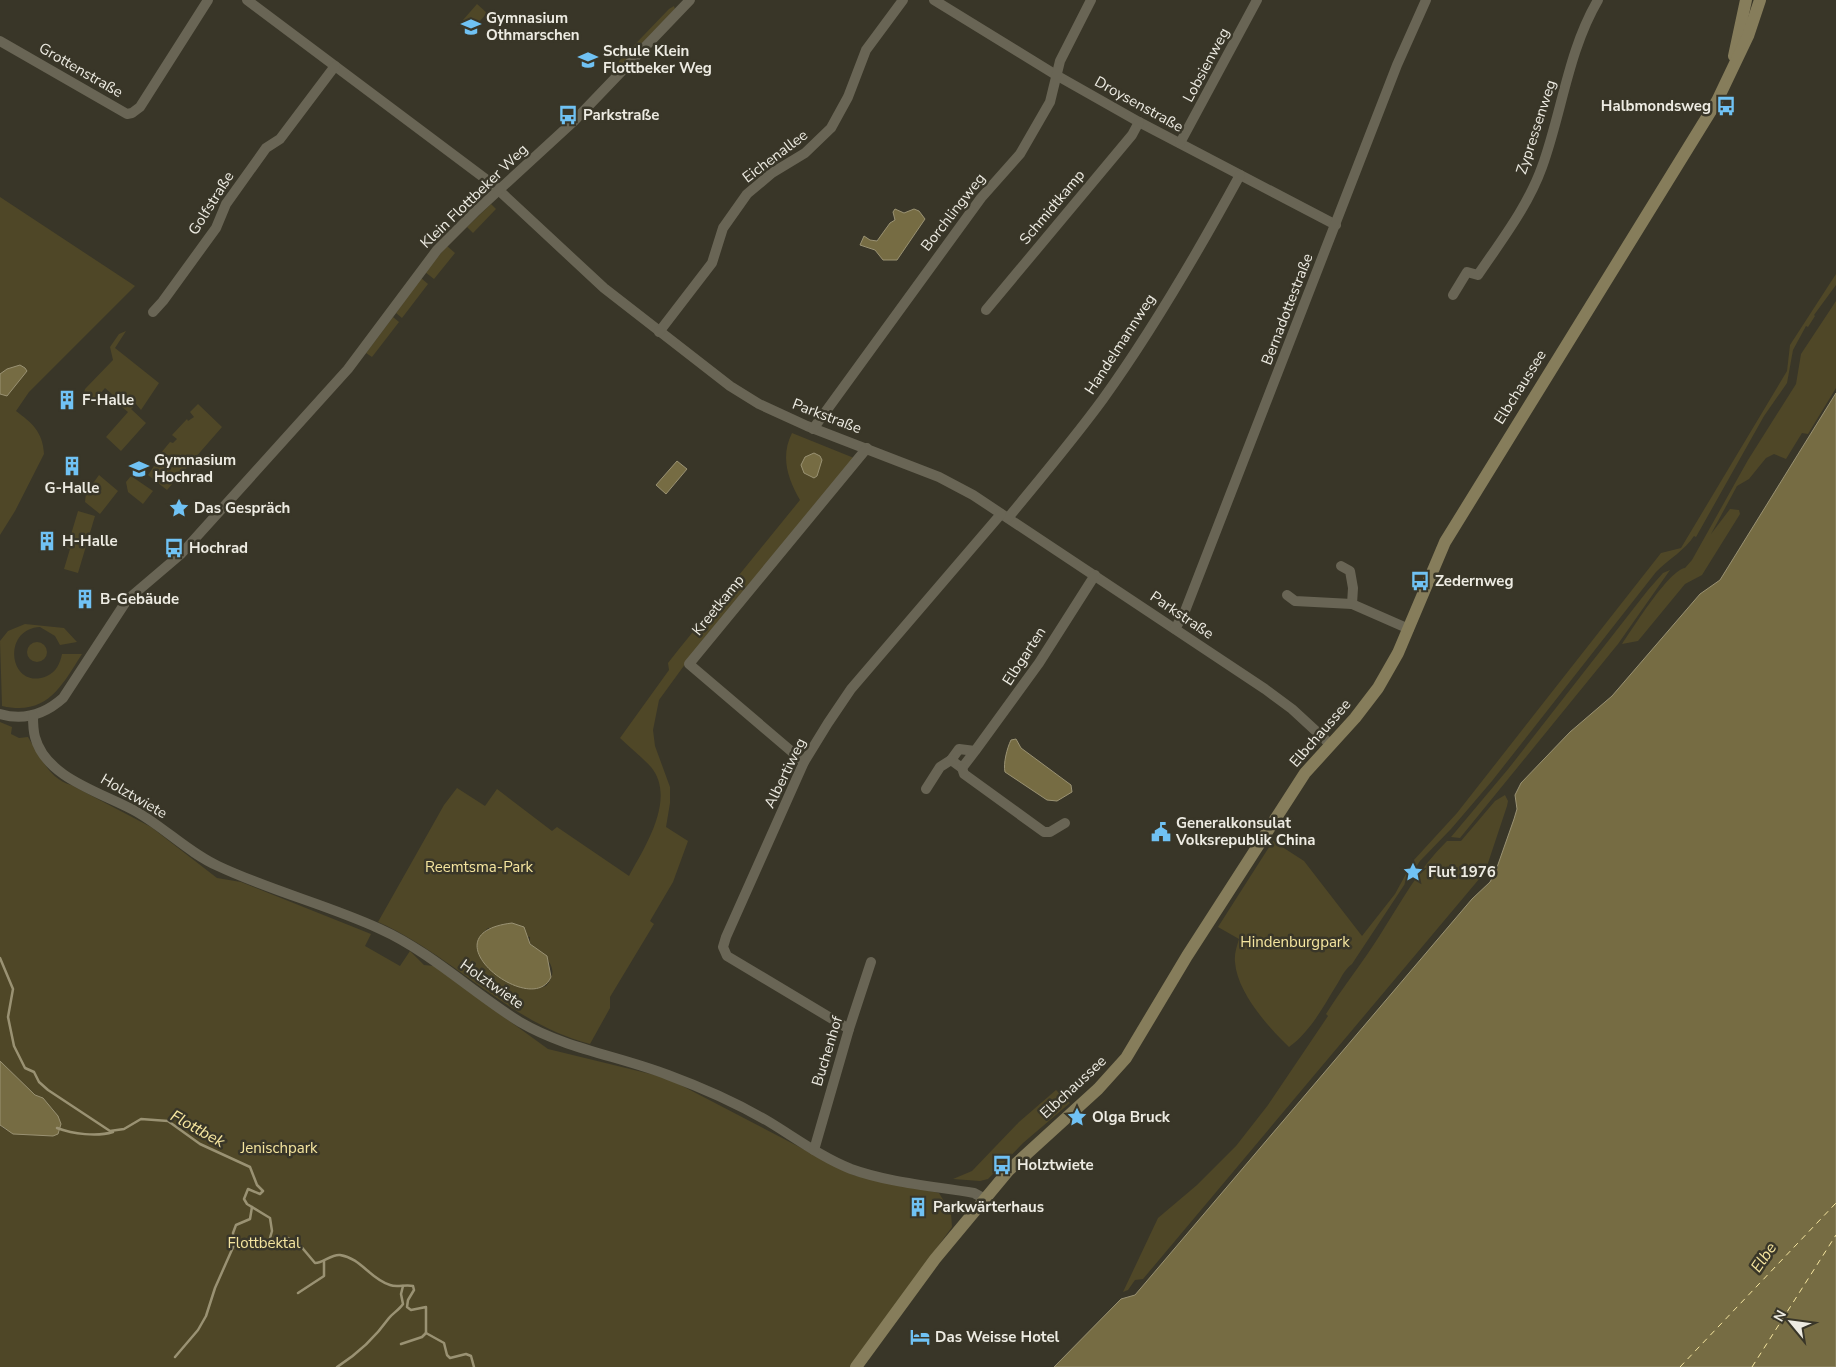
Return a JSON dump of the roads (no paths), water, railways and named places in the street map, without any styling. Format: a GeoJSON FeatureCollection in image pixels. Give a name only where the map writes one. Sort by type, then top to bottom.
{"type":"FeatureCollection","features":[{"type":"Feature","properties":{"kind":"main road","name":"Elbchaussee"},"geometry":{"type":"LineString","coordinates":[[1732,68],[1746,0]]}},
{"type":"Feature","properties":{"kind":"main road","name":"Elbchaussee"},"geometry":{"type":"LineString","coordinates":[[856,1367],[919,1280],[984,1199],[1019,1160],[1098,1089],[1126,1058],[1187,956],[1305,773],[1355,718],[1378,688],[1409,629],[1445,542],[1717,101],[1748,36],[1760,0]]}},
{"type":"Feature","properties":{"kind":"street","name":"Grottenstraße"},"geometry":{"type":"LineString","coordinates":[[0,41],[127,114],[132,114],[140,107],[208,0]]}},
{"type":"Feature","properties":{"kind":"street","name":"Parkstraße"},"geometry":{"type":"LineString","coordinates":[[248,0],[499,190],[604,288],[737,390],[759,404],[813,429],[939,476],[1095,575],[1281,700],[1330,744]]}},
{"type":"Feature","properties":{"kind":"street","name":"Klein Flottbeker Weg"},"geometry":{"type":"LineString","coordinates":[[33,716],[50,709],[63,698],[127,600],[180,554],[348,370],[437,250],[593,103],[690,0]]}},
{"type":"Feature","properties":{"kind":"street","name":"Eichenallee"},"geometry":{"type":"LineString","coordinates":[[659,332],[712,263],[723,228],[747,194],[772,173],[810,150],[831,128],[848,97],[860,64],[872,39],[903,0]]}},
{"type":"Feature","properties":{"kind":"street","name":"Droysenstraße"},"geometry":{"type":"LineString","coordinates":[[934,0],[1056,75],[1139,122],[1336,225]]}},
{"type":"Feature","properties":{"kind":"street","name":"Borchlingweg"},"geometry":{"type":"LineString","coordinates":[[813,429],[980,198],[1020,154],[1050,102],[1060,61],[1091,0]]}},
{"type":"Feature","properties":{"kind":"street","name":"Lobsienweg"},"geometry":{"type":"LineString","coordinates":[[1180,143],[1257,0]]}},
{"type":"Feature","properties":{"kind":"street","name":"Bernadottestraße"},"geometry":{"type":"LineString","coordinates":[[1175,628],[1184,611],[1397,65],[1426,0]]}},
{"type":"Feature","properties":{"kind":"street","name":"Zypressenweg"},"geometry":{"type":"LineString","coordinates":[[1453,295],[1468,272],[1478,275],[1526,201],[1542,167],[1574,52],[1598,0]]}},
{"type":"Feature","properties":{"kind":"street","name":"Golfstraße"},"geometry":{"type":"LineString","coordinates":[[153,312],[216,228],[226,204],[266,148],[280,139],[335,66]]}},
{"type":"Feature","properties":{"kind":"street","name":"Schmidtkamp"},"geometry":{"type":"LineString","coordinates":[[986,310],[1132,135],[1139,122]]}},
{"type":"Feature","properties":{"kind":"street","name":"Handelmannweg"},"geometry":{"type":"LineString","coordinates":[[1004,516],[1062,454],[1130,360],[1215,221],[1240,175]]}},
{"type":"Feature","properties":{"kind":"street","name":"Kreetkamp"},"geometry":{"type":"LineString","coordinates":[[804,762],[689,664],[866,448]]}},
{"type":"Feature","properties":{"kind":"street","name":"Albertiweg"},"geometry":{"type":"LineString","coordinates":[[848,1029],[727,956],[723,947],[726,937],[804,762],[851,689],[1004,516]]}},
{"type":"Feature","properties":{"kind":"street"},"geometry":{"type":"LineString","coordinates":[[1341,566],[1350,571],[1353,579],[1352,604]]}},
{"type":"Feature","properties":{"kind":"street","name":"Elbgarten"},"geometry":{"type":"LineString","coordinates":[[962,768],[1039,663],[1095,575]]}},
{"type":"Feature","properties":{"kind":"street"},"geometry":{"type":"LineString","coordinates":[[1287,595],[1296,601],[1352,604],[1409,629]]}},
{"type":"Feature","properties":{"kind":"street"},"geometry":{"type":"LineString","coordinates":[[0,714],[15,717],[33,716]]}},
{"type":"Feature","properties":{"kind":"street","name":"Holztwiete"},"geometry":{"type":"LineString","coordinates":[[33,716],[37,742],[54,766],[70,778],[139,813],[204,859],[242,877],[382,929],[418,951],[520,1021],[541,1032],[583,1049],[676,1078],[768,1122],[850,1169],[886,1179],[974,1193],[984,1199]]}},
{"type":"Feature","properties":{"kind":"street"},"geometry":{"type":"LineString","coordinates":[[926,789],[940,767],[951,760],[958,749],[975,751]]}},
{"type":"Feature","properties":{"kind":"street"},"geometry":{"type":"LineString","coordinates":[[951,760],[962,768],[964,774],[1044,832],[1050,832],[1064,823]]}},
{"type":"Feature","properties":{"kind":"street","name":"Buchenhof"},"geometry":{"type":"LineString","coordinates":[[814,1150],[848,1029],[871,962]]}},
{"type":"Feature","properties":{"kind":"water"},"geometry":{"type":"Polygon","coordinates":[[[895,209],[904,213],[914,209],[919,211],[925,219],[897,260],[883,260],[875,250],[860,245],[864,236],[870,240],[877,241],[890,223],[895,220],[893,212],[895,209]]]}},
{"type":"Feature","properties":{"kind":"water"},"geometry":{"type":"Polygon","coordinates":[[[20,365],[27,371],[7,396],[0,394],[0,374],[7,369],[20,365]]]}},
{"type":"Feature","properties":{"kind":"water","name":"Elbe"},"geometry":{"type":"Polygon","coordinates":[[[1836,393],[1836,1367],[1054,1367],[1121,1299],[1135,1295],[1472,899],[1490,882],[1514,819],[1517,809],[1515,795],[1521,783],[1570,732],[1612,696],[1700,594],[1720,580],[1836,393]]]}},
{"type":"Feature","properties":{"kind":"water"},"geometry":{"type":"Polygon","coordinates":[[[814,453],[820,456],[822,460],[817,476],[814,478],[804,473],[801,465],[805,457],[814,453]]]}},
{"type":"Feature","properties":{"kind":"water"},"geometry":{"type":"Polygon","coordinates":[[[677,461],[687,469],[666,494],[656,485],[677,461]]]}},
{"type":"Feature","properties":{"kind":"water"},"geometry":{"type":"Polygon","coordinates":[[[1016,739],[1021,748],[1071,785],[1072,792],[1057,801],[1047,800],[1005,772],[1008,747],[1011,740],[1016,739]]]}},
{"type":"Feature","properties":{"kind":"water"},"geometry":{"type":"Polygon","coordinates":[[[512,923],[524,927],[530,944],[547,956],[551,977],[540,987],[524,988],[507,982],[491,970],[480,956],[477,942],[487,930],[512,923]]]}},
{"type":"Feature","properties":{"kind":"water"},"geometry":{"type":"Polygon","coordinates":[[[0,1061],[35,1095],[43,1098],[58,1116],[61,1124],[58,1134],[53,1136],[13,1134],[0,1125],[0,1061]]]}},
{"type":"Feature","properties":{"kind":"waterway","name":"Flottbek"},"geometry":{"type":"LineString","coordinates":[[0,958],[13,989],[8,1017],[14,1046],[25,1068],[34,1072],[39,1082],[48,1090],[110,1131],[124,1129],[141,1119],[168,1121],[200,1144],[250,1167],[257,1185],[263,1191],[260,1194],[248,1189],[244,1199],[247,1204],[270,1218],[272,1231],[270,1238],[272,1242],[288,1238],[299,1244],[315,1263],[340,1255],[354,1260],[383,1282],[393,1286],[413,1286],[414,1290],[408,1300],[407,1307],[411,1310],[426,1307],[426,1333],[444,1343],[447,1355],[450,1358],[466,1354],[471,1356],[474,1367]]}},
{"type":"Feature","properties":{"kind":"waterway","name":"Flottbek"},"geometry":{"type":"LineString","coordinates":[[57,1128],[85,1134],[107,1134],[113,1132]]}},
{"type":"Feature","properties":{"kind":"waterway"},"geometry":{"type":"LineString","coordinates":[[175,1357],[198,1330],[206,1316],[215,1288],[234,1245],[233,1233],[236,1225],[250,1219],[252,1207]]}},
{"type":"Feature","properties":{"kind":"waterway"},"geometry":{"type":"LineString","coordinates":[[298,1293],[324,1276],[324,1261]]}},
{"type":"Feature","properties":{"kind":"waterway"},"geometry":{"type":"LineString","coordinates":[[337,1367],[366,1345],[403,1304],[401,1294],[403,1286]]}},
{"type":"Feature","properties":{"kind":"waterway"},"geometry":{"type":"LineString","coordinates":[[401,1344],[422,1337],[426,1333]]}},
{"type":"Feature","properties":{"kind":"place","name":"Gymnasium Othmarschen"},"geometry":{"type":"Point","coordinates":[471,27]}},
{"type":"Feature","properties":{"kind":"place","name":"Schule Klein Flottbeker Weg"},"geometry":{"type":"Point","coordinates":[588,60]}},
{"type":"Feature","properties":{"kind":"place","name":"Halbmondsweg"},"geometry":{"type":"Point","coordinates":[1726,106]}},
{"type":"Feature","properties":{"kind":"place","name":"Parkstraße"},"geometry":{"type":"Point","coordinates":[568,115]}},
{"type":"Feature","properties":{"kind":"place","name":"F-Halle"},"geometry":{"type":"Point","coordinates":[67,400]}},
{"type":"Feature","properties":{"kind":"place","name":"G-Halle"},"geometry":{"type":"Point","coordinates":[72,466]}},
{"type":"Feature","properties":{"kind":"place","name":"Gymnasium Hochrad"},"geometry":{"type":"Point","coordinates":[139,469]}},
{"type":"Feature","properties":{"kind":"place","name":"Das Gespräch"},"geometry":{"type":"Point","coordinates":[179,508]}},
{"type":"Feature","properties":{"kind":"place","name":"H-Halle"},"geometry":{"type":"Point","coordinates":[47,541]}},
{"type":"Feature","properties":{"kind":"place","name":"Hochrad"},"geometry":{"type":"Point","coordinates":[174,548]}},
{"type":"Feature","properties":{"kind":"place","name":"Zedernweg"},"geometry":{"type":"Point","coordinates":[1420,581]}},
{"type":"Feature","properties":{"kind":"place","name":"B-Gebäude"},"geometry":{"type":"Point","coordinates":[85,599]}},
{"type":"Feature","properties":{"kind":"place","name":"Generalkonsulat Volksrepublik China"},"geometry":{"type":"Point","coordinates":[1161,832]}},
{"type":"Feature","properties":{"kind":"place","name":"Flut 1976"},"geometry":{"type":"Point","coordinates":[1413,872]}},
{"type":"Feature","properties":{"kind":"place","name":"Olga Bruck"},"geometry":{"type":"Point","coordinates":[1077,1117]}},
{"type":"Feature","properties":{"kind":"place","name":"Holztwiete"},"geometry":{"type":"Point","coordinates":[1002,1165]}},
{"type":"Feature","properties":{"kind":"place","name":"Parkwärterhaus"},"geometry":{"type":"Point","coordinates":[918,1207]}},
{"type":"Feature","properties":{"kind":"place","name":"Das Weisse Hotel"},"geometry":{"type":"Point","coordinates":[920,1337]}},
{"type":"Feature","properties":{"kind":"park label","name":"Reemtsma-Park"},"geometry":{"type":"Point","coordinates":[479,867]}},
{"type":"Feature","properties":{"kind":"park label","name":"Hindenburgpark"},"geometry":{"type":"Point","coordinates":[1295,942]}},
{"type":"Feature","properties":{"kind":"park label","name":"Jenischpark"},"geometry":{"type":"Point","coordinates":[279,1148]}},
{"type":"Feature","properties":{"kind":"park label","name":"Flottbektal"},"geometry":{"type":"Point","coordinates":[264,1243]}}]}
